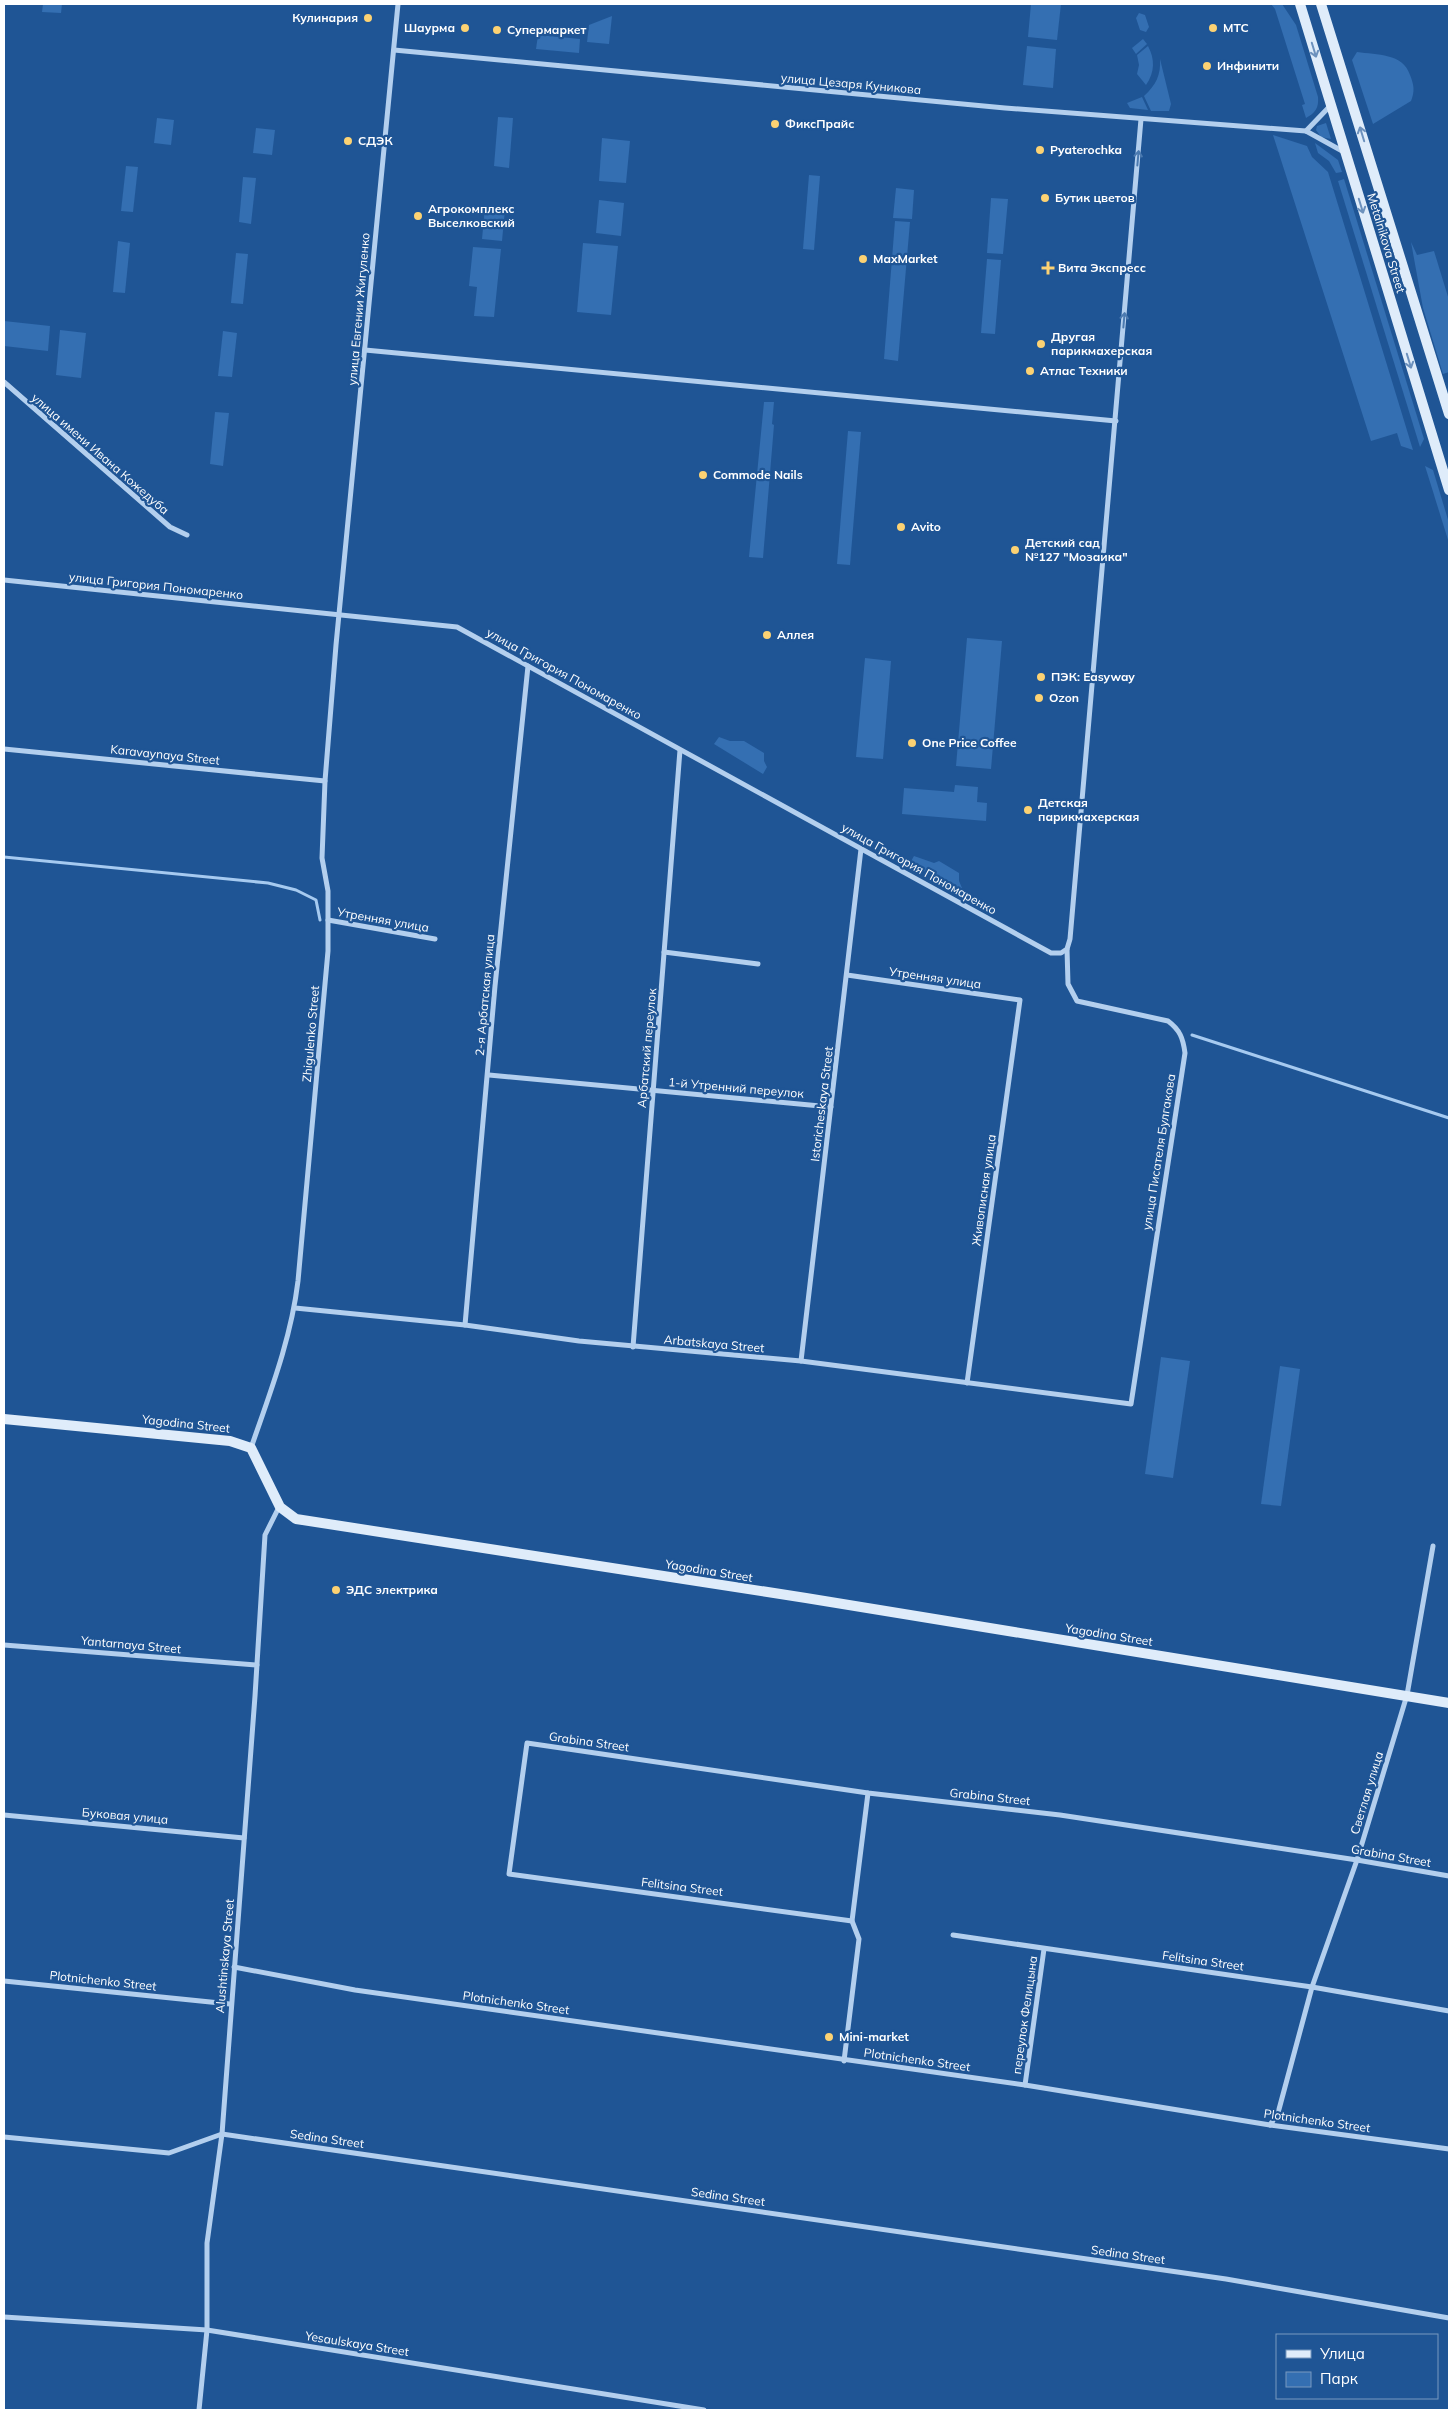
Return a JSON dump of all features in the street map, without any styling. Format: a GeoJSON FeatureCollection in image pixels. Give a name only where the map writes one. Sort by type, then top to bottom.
{"type":"FeatureCollection","features":[{"type":"Feature","properties":{"kind":"street","name":"улица Евгении Жигуленко"},"geometry":{"type":"LineString","coordinates":[[339,615],[398,4]]}},
{"type":"Feature","properties":{"kind":"street","name":"Metalnikova Street"},"geometry":{"type":"LineString","coordinates":[[1300,4],[1449,490]]}},
{"type":"Feature","properties":{"kind":"street","name":"Metalnikova Street"},"geometry":{"type":"LineString","coordinates":[[1321,4],[1449,414]]}},
{"type":"Feature","properties":{"kind":"street","name":"улица Цезаря Куникова"},"geometry":{"type":"LineString","coordinates":[[394,50],[1141,119],[1306,131]]}},
{"type":"Feature","properties":{"kind":"street"},"geometry":{"type":"LineString","coordinates":[[1330,105],[1306,131],[1345,152]]}},
{"type":"Feature","properties":{"kind":"street"},"geometry":{"type":"LineString","coordinates":[[1067,949],[1116,421],[1141,119]]}},
{"type":"Feature","properties":{"kind":"street"},"geometry":{"type":"LineString","coordinates":[[365,350],[804,393],[827,392],[1116,421]]}},
{"type":"Feature","properties":{"kind":"street","name":"улица имени Ивана Кожедуба"},"geometry":{"type":"LineString","coordinates":[[4,382],[170,527],[187,535]]}},
{"type":"Feature","properties":{"kind":"street","name":"улица Григория Пономаренко"},"geometry":{"type":"LineString","coordinates":[[4,580],[457,627],[1051,953],[1061,953],[1067,949]]}},
{"type":"Feature","properties":{"kind":"street","name":"Zhigulenko Street"},"geometry":{"type":"LineString","coordinates":[[251,1448],[279,1368],[295,1308],[328,951],[328,891],[322,858],[325,782],[339,615]]}},
{"type":"Feature","properties":{"kind":"street","name":"2-я Арбатская улица"},"geometry":{"type":"LineString","coordinates":[[465,1325],[489,1075],[495,986],[528,666]]}},
{"type":"Feature","properties":{"kind":"street","name":"Karavaynaya Street"},"geometry":{"type":"LineString","coordinates":[[4,749],[325,782]]}},
{"type":"Feature","properties":{"kind":"street","name":"Арбатский переулок"},"geometry":{"type":"LineString","coordinates":[[633,1347],[680,750]]}},
{"type":"Feature","properties":{"kind":"street","name":"Istoricheskaya Street"},"geometry":{"type":"LineString","coordinates":[[801,1361],[861,849]]}},
{"type":"Feature","properties":{"kind":"street","name":"Утренняя улица"},"geometry":{"type":"LineString","coordinates":[[328,920],[435,939]]}},
{"type":"Feature","properties":{"kind":"street","name":"улица Писателя Булгакова"},"geometry":{"type":"LineString","coordinates":[[1067,949],[1068,984],[1077,1001],[1168,1020],[1180,1030],[1184,1042],[1185,1053],[1130,1404]]}},
{"type":"Feature","properties":{"kind":"street"},"geometry":{"type":"LineString","coordinates":[[664,952],[758,964]]}},
{"type":"Feature","properties":{"kind":"street","name":"Утренняя улица"},"geometry":{"type":"LineString","coordinates":[[847,975],[1020,1000]]}},
{"type":"Feature","properties":{"kind":"street","name":"Живописная улица"},"geometry":{"type":"LineString","coordinates":[[966,1383],[1020,1000]]}},
{"type":"Feature","properties":{"kind":"street","name":"1-й Утренний переулок"},"geometry":{"type":"LineString","coordinates":[[489,1075],[831,1106]]}},
{"type":"Feature","properties":{"kind":"street","name":"Arbatskaya Street"},"geometry":{"type":"LineString","coordinates":[[295,1308],[465,1325],[633,1347],[801,1361],[1130,1404]]}},
{"type":"Feature","properties":{"kind":"street","name":"Yagodina Street"},"geometry":{"type":"LineString","coordinates":[[4,1419],[230,1441],[251,1448]]}},
{"type":"Feature","properties":{"kind":"street"},"geometry":{"type":"LineString","coordinates":[[251,1448],[280,1507]]}},
{"type":"Feature","properties":{"kind":"street","name":"Yagodina Street"},"geometry":{"type":"LineString","coordinates":[[280,1507],[296,1519],[1449,1703]]}},
{"type":"Feature","properties":{"kind":"street","name":"Alushtinskaya Street"},"geometry":{"type":"LineString","coordinates":[[199,2410],[207,2330],[208,2243],[222,2134],[265,1535],[280,1507]]}},
{"type":"Feature","properties":{"kind":"street","name":"Светлая улица"},"geometry":{"type":"LineString","coordinates":[[1270,2125],[1278,2114],[1312,1987],[1357,1860],[1407,1695],[1433,1546]]}},
{"type":"Feature","properties":{"kind":"street","name":"Yantarnaya Street"},"geometry":{"type":"LineString","coordinates":[[4,1645],[257,1665]]}},
{"type":"Feature","properties":{"kind":"street","name":"Grabina Street"},"geometry":{"type":"LineString","coordinates":[[509,1874],[527,1743],[868,1793],[1060,1815],[1357,1860],[1449,1876]]}},
{"type":"Feature","properties":{"kind":"street"},"geometry":{"type":"LineString","coordinates":[[844,2061],[858,1939],[852,1921],[868,1793]]}},
{"type":"Feature","properties":{"kind":"street","name":"Буковая улица"},"geometry":{"type":"LineString","coordinates":[[4,1815],[244,1838]]}},
{"type":"Feature","properties":{"kind":"street","name":"Felitsina Street"},"geometry":{"type":"LineString","coordinates":[[509,1874],[852,1921]]}},
{"type":"Feature","properties":{"kind":"street","name":"Felitsina Street"},"geometry":{"type":"LineString","coordinates":[[953,1935],[1312,1987],[1449,2011]]}},
{"type":"Feature","properties":{"kind":"street","name":"переулок Фелицына"},"geometry":{"type":"LineString","coordinates":[[1025,2085],[1044,1949]]}},
{"type":"Feature","properties":{"kind":"street","name":"Plotnichenko Street"},"geometry":{"type":"LineString","coordinates":[[234,1967],[355,1990],[844,2061],[1025,2085],[1270,2125],[1449,2149]]}},
{"type":"Feature","properties":{"kind":"street","name":"Plotnichenko Street"},"geometry":{"type":"LineString","coordinates":[[4,1981],[230,2004]]}},
{"type":"Feature","properties":{"kind":"street","name":"Sedina Street"},"geometry":{"type":"LineString","coordinates":[[4,2137],[169,2153],[222,2134],[1216,2277],[1449,2318]]}},
{"type":"Feature","properties":{"kind":"street","name":"Yesaulskaya Street"},"geometry":{"type":"LineString","coordinates":[[4,2317],[207,2330],[704,2410]]}},
{"type":"Feature","properties":{"kind":"green space"},"geometry":{"type":"Polygon","coordinates":[[[43,4],[62,4],[61,13],[42,12],[43,4]]]}},
{"type":"Feature","properties":{"kind":"green space"},"geometry":{"type":"Polygon","coordinates":[[[1031,4],[1061,4],[1057,40],[1028,37],[1031,4]]]}},
{"type":"Feature","properties":{"kind":"green space"},"geometry":{"type":"Polygon","coordinates":[[[1271,4],[1282,4],[1296,25],[1318,97],[1316,110],[1306,118],[1302,105],[1305,104],[1275,9],[1271,4]]]}},
{"type":"Feature","properties":{"kind":"green space"},"geometry":{"type":"Polygon","coordinates":[[[1139,13],[1145,15],[1149,27],[1146,32],[1140,30],[1136,18],[1139,13]]]}},
{"type":"Feature","properties":{"kind":"green space"},"geometry":{"type":"Polygon","coordinates":[[[612,16],[609,44],[587,42],[589,25],[612,16]]]}},
{"type":"Feature","properties":{"kind":"green space"},"geometry":{"type":"Polygon","coordinates":[[[538,35],[580,39],[579,53],[536,49],[538,35]]]}},
{"type":"Feature","properties":{"kind":"green space"},"geometry":{"type":"Polygon","coordinates":[[[1143,39],[1147,44],[1136,54],[1132,48],[1143,39]]]}},
{"type":"Feature","properties":{"kind":"green space"},"geometry":{"type":"Polygon","coordinates":[[[1027,46],[1056,49],[1053,88],[1023,85],[1027,46]]]}},
{"type":"Feature","properties":{"kind":"green space"},"geometry":{"type":"Polygon","coordinates":[[[1148,46],[1153,66],[1146,85],[1137,74],[1139,65],[1137,55],[1148,46]]]}},
{"type":"Feature","properties":{"kind":"green space"},"geometry":{"type":"Polygon","coordinates":[[[1357,52],[1388,56],[1402,63],[1407,68],[1413,85],[1411,101],[1373,124],[1352,60],[1357,52]]]}},
{"type":"Feature","properties":{"kind":"green space"},"geometry":{"type":"Polygon","coordinates":[[[1160,59],[1171,104],[1169,111],[1151,111],[1144,96],[1157,79],[1160,70],[1160,59]]]}},
{"type":"Feature","properties":{"kind":"green space"},"geometry":{"type":"Polygon","coordinates":[[[1142,97],[1148,110],[1130,108],[1127,103],[1142,97]]]}},
{"type":"Feature","properties":{"kind":"green space"},"geometry":{"type":"Polygon","coordinates":[[[498,117],[513,118],[509,168],[494,166],[498,117]]]}},
{"type":"Feature","properties":{"kind":"green space"},"geometry":{"type":"Polygon","coordinates":[[[157,118],[174,120],[171,145],[154,143],[157,118]]]}},
{"type":"Feature","properties":{"kind":"green space"},"geometry":{"type":"Polygon","coordinates":[[[1326,123],[1331,139],[1321,137],[1316,130],[1317,126],[1326,123]]]}},
{"type":"Feature","properties":{"kind":"green space"},"geometry":{"type":"Polygon","coordinates":[[[256,128],[275,130],[272,155],[253,153],[256,128]]]}},
{"type":"Feature","properties":{"kind":"green space"},"geometry":{"type":"Polygon","coordinates":[[[1273,135],[1307,146],[1312,157],[1328,172],[1413,450],[1401,446],[1397,433],[1371,441],[1273,135]]]}},
{"type":"Feature","properties":{"kind":"green space"},"geometry":{"type":"Polygon","coordinates":[[[602,138],[630,141],[626,183],[599,181],[602,138]]]}},
{"type":"Feature","properties":{"kind":"green space"},"geometry":{"type":"Polygon","coordinates":[[[1315,143],[1338,160],[1342,172],[1336,173],[1329,161],[1318,153],[1315,143]]]}},
{"type":"Feature","properties":{"kind":"green space"},"geometry":{"type":"Polygon","coordinates":[[[126,166],[138,167],[133,212],[121,211],[126,166]]]}},
{"type":"Feature","properties":{"kind":"green space"},"geometry":{"type":"Polygon","coordinates":[[[809,175],[820,176],[814,250],[803,249],[809,175]]]}},
{"type":"Feature","properties":{"kind":"green space"},"geometry":{"type":"Polygon","coordinates":[[[243,177],[256,178],[251,224],[239,222],[243,177]]]}},
{"type":"Feature","properties":{"kind":"green space"},"geometry":{"type":"Polygon","coordinates":[[[1344,179],[1424,439],[1420,447],[1338,181],[1344,179]]]}},
{"type":"Feature","properties":{"kind":"green space"},"geometry":{"type":"Polygon","coordinates":[[[896,188],[914,190],[912,219],[893,218],[896,188]]]}},
{"type":"Feature","properties":{"kind":"green space"},"geometry":{"type":"Polygon","coordinates":[[[991,198],[1008,199],[1003,254],[987,253],[991,198]]]}},
{"type":"Feature","properties":{"kind":"green space"},"geometry":{"type":"Polygon","coordinates":[[[599,200],[624,203],[621,236],[596,233],[599,200]]]}},
{"type":"Feature","properties":{"kind":"green space"},"geometry":{"type":"Polygon","coordinates":[[[485,207],[505,209],[502,241],[482,239],[485,207]]]}},
{"type":"Feature","properties":{"kind":"green space"},"geometry":{"type":"Polygon","coordinates":[[[895,221],[910,222],[898,361],[884,359],[895,221]]]}},
{"type":"Feature","properties":{"kind":"green space"},"geometry":{"type":"Polygon","coordinates":[[[118,241],[130,243],[125,293],[113,292],[118,241]]]}},
{"type":"Feature","properties":{"kind":"green space"},"geometry":{"type":"Polygon","coordinates":[[[1411,242],[1417,255],[1434,251],[1449,300],[1449,372],[1443,374],[1423,308],[1411,242]]]}},
{"type":"Feature","properties":{"kind":"green space"},"geometry":{"type":"Polygon","coordinates":[[[583,243],[618,246],[611,315],[577,312],[583,243]]]}},
{"type":"Feature","properties":{"kind":"green space"},"geometry":{"type":"Polygon","coordinates":[[[473,247],[501,249],[494,317],[474,316],[477,287],[469,286],[473,247]]]}},
{"type":"Feature","properties":{"kind":"green space"},"geometry":{"type":"Polygon","coordinates":[[[236,253],[248,254],[243,304],[231,303],[236,253]]]}},
{"type":"Feature","properties":{"kind":"green space"},"geometry":{"type":"Polygon","coordinates":[[[987,259],[1001,260],[995,334],[981,333],[987,259]]]}},
{"type":"Feature","properties":{"kind":"green space"},"geometry":{"type":"Polygon","coordinates":[[[4,321],[50,326],[48,351],[4,346],[4,321]]]}},
{"type":"Feature","properties":{"kind":"green space"},"geometry":{"type":"Polygon","coordinates":[[[60,330],[86,333],[81,378],[56,375],[60,330]]]}},
{"type":"Feature","properties":{"kind":"green space"},"geometry":{"type":"Polygon","coordinates":[[[223,331],[237,333],[232,377],[218,376],[223,331]]]}},
{"type":"Feature","properties":{"kind":"green space"},"geometry":{"type":"Polygon","coordinates":[[[764,402],[774,402],[772,424],[774,425],[763,558],[749,557],[764,402]]]}},
{"type":"Feature","properties":{"kind":"green space"},"geometry":{"type":"Polygon","coordinates":[[[215,412],[229,413],[223,466],[210,464],[215,412]]]}},
{"type":"Feature","properties":{"kind":"green space"},"geometry":{"type":"Polygon","coordinates":[[[848,431],[861,432],[850,565],[837,564],[848,431]]]}},
{"type":"Feature","properties":{"kind":"green space"},"geometry":{"type":"Polygon","coordinates":[[[1425,466],[1433,470],[1449,523],[1449,543],[1425,466]]]}},
{"type":"Feature","properties":{"kind":"green space"},"geometry":{"type":"Polygon","coordinates":[[[967,638],[1002,641],[991,769],[956,766],[967,638]]]}},
{"type":"Feature","properties":{"kind":"green space"},"geometry":{"type":"Polygon","coordinates":[[[865,658],[891,661],[883,759],[856,757],[865,658]]]}},
{"type":"Feature","properties":{"kind":"green space"},"geometry":{"type":"Polygon","coordinates":[[[719,737],[730,741],[744,741],[764,753],[764,761],[767,767],[763,774],[714,744],[719,737]]]}},
{"type":"Feature","properties":{"kind":"green space"},"geometry":{"type":"Polygon","coordinates":[[[955,785],[978,787],[977,802],[987,803],[986,821],[902,814],[904,788],[954,792],[955,785]]]}},
{"type":"Feature","properties":{"kind":"green space"},"geometry":{"type":"Polygon","coordinates":[[[914,856],[934,863],[939,861],[959,873],[959,881],[962,888],[960,892],[910,863],[914,856]]]}},
{"type":"Feature","properties":{"kind":"green space"},"geometry":{"type":"Polygon","coordinates":[[[1161,1357],[1190,1361],[1173,1478],[1145,1474],[1161,1357]]]}},
{"type":"Feature","properties":{"kind":"green space"},"geometry":{"type":"Polygon","coordinates":[[[1280,1366],[1300,1369],[1281,1506],[1261,1504],[1280,1366]]]}},
{"type":"Feature","properties":{"kind":"waterway"},"geometry":{"type":"LineString","coordinates":[[4,857],[268,883],[296,890],[316,900],[320,920]]}},
{"type":"Feature","properties":{"kind":"waterway"},"geometry":{"type":"LineString","coordinates":[[1192,1035],[1449,1118]]}},
{"type":"Feature","properties":{"kind":"place","name":"Кулинария"},"geometry":{"type":"Point","coordinates":[368,18]}},
{"type":"Feature","properties":{"kind":"place","name":"Шаурма"},"geometry":{"type":"Point","coordinates":[465,28]}},
{"type":"Feature","properties":{"kind":"place","name":"МТС"},"geometry":{"type":"Point","coordinates":[1213,28]}},
{"type":"Feature","properties":{"kind":"place","name":"Супермаркет"},"geometry":{"type":"Point","coordinates":[497,30]}},
{"type":"Feature","properties":{"kind":"place","name":"Инфинити"},"geometry":{"type":"Point","coordinates":[1207,66]}},
{"type":"Feature","properties":{"kind":"place","name":"ФиксПрайс"},"geometry":{"type":"Point","coordinates":[775,124]}},
{"type":"Feature","properties":{"kind":"place","name":"СДЭК"},"geometry":{"type":"Point","coordinates":[348,141]}},
{"type":"Feature","properties":{"kind":"place","name":"Pyaterochka"},"geometry":{"type":"Point","coordinates":[1040,150]}},
{"type":"Feature","properties":{"kind":"place","name":"Бутик цветов"},"geometry":{"type":"Point","coordinates":[1045,198]}},
{"type":"Feature","properties":{"kind":"place","name":"Агрокомплекс Выселковский"},"geometry":{"type":"Point","coordinates":[418,216]}},
{"type":"Feature","properties":{"kind":"place","name":"MaxMarket"},"geometry":{"type":"Point","coordinates":[863,259]}},
{"type":"Feature","properties":{"kind":"place","name":"Вита Экспресс"},"geometry":{"type":"Point","coordinates":[1048,268]}},
{"type":"Feature","properties":{"kind":"place","name":"Другая парикмахерская"},"geometry":{"type":"Point","coordinates":[1041,344]}},
{"type":"Feature","properties":{"kind":"place","name":"Атлас Техники"},"geometry":{"type":"Point","coordinates":[1030,371]}},
{"type":"Feature","properties":{"kind":"place","name":"Commode Nails"},"geometry":{"type":"Point","coordinates":[703,475]}},
{"type":"Feature","properties":{"kind":"place","name":"Avito"},"geometry":{"type":"Point","coordinates":[901,527]}},
{"type":"Feature","properties":{"kind":"place","name":"Детский сад №127 \"Мозаика\""},"geometry":{"type":"Point","coordinates":[1015,550]}},
{"type":"Feature","properties":{"kind":"place","name":"Аллея"},"geometry":{"type":"Point","coordinates":[767,635]}},
{"type":"Feature","properties":{"kind":"place","name":"ПЭК: Easyway"},"geometry":{"type":"Point","coordinates":[1041,677]}},
{"type":"Feature","properties":{"kind":"place","name":"Ozon"},"geometry":{"type":"Point","coordinates":[1039,698]}},
{"type":"Feature","properties":{"kind":"place","name":"One Price Coffee"},"geometry":{"type":"Point","coordinates":[912,743]}},
{"type":"Feature","properties":{"kind":"place","name":"Детская парикмахерская"},"geometry":{"type":"Point","coordinates":[1028,810]}},
{"type":"Feature","properties":{"kind":"place","name":"ЭДС электрика"},"geometry":{"type":"Point","coordinates":[336,1590]}},
{"type":"Feature","properties":{"kind":"place","name":"Mini-market"},"geometry":{"type":"Point","coordinates":[829,2037]}}]}
